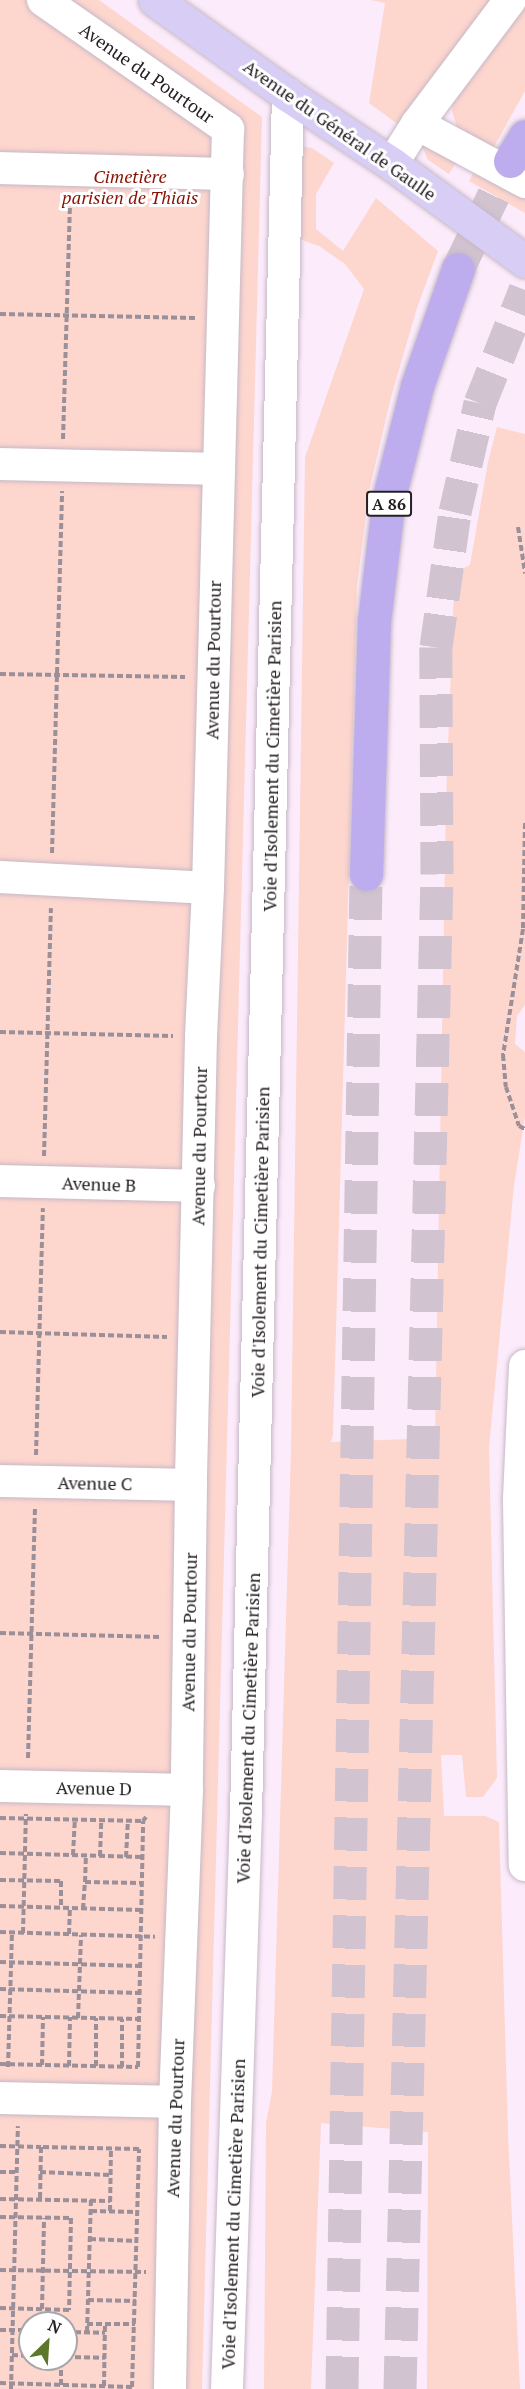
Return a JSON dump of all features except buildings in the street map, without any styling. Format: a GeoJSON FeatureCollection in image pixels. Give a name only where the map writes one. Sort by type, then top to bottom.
{"type":"FeatureCollection","features":[{"type":"Feature","properties":{"kind":"highway","name":"A 86"},"geometry":{"type":"LineString","coordinates":[[366,874],[374,621],[389,497],[417,386],[458,269]]}},
{"type":"Feature","properties":{"kind":"main road","name":"Avenue du Général de Gaulle"},"geometry":{"type":"LineString","coordinates":[[155,0],[288,95],[392,164],[525,261]]}},
{"type":"Feature","properties":{"kind":"street","name":"Avenue du Pourtour"},"geometry":{"type":"LineString","coordinates":[[43,0],[228,129],[208,888],[201,1037],[190,1485],[187,1790],[175,2102],[170,2389]]}},
{"type":"Feature","properties":{"kind":"street"},"geometry":{"type":"LineString","coordinates":[[392,164],[417,124],[510,0]]}},
{"type":"Feature","properties":{"kind":"street","name":"Voie d'Isolement du Cimetière Parisien"},"geometry":{"type":"LineString","coordinates":[[227,2389],[246,1813],[288,95]]}},
{"type":"Feature","properties":{"kind":"street"},"geometry":{"type":"LineString","coordinates":[[417,124],[520,160]]}},
{"type":"Feature","properties":{"kind":"street"},"geometry":{"type":"LineString","coordinates":[[0,168],[228,174]]}},
{"type":"Feature","properties":{"kind":"street"},"geometry":{"type":"LineString","coordinates":[[0,464],[218,469]]}},
{"type":"Feature","properties":{"kind":"street"},"geometry":{"type":"LineString","coordinates":[[0,877],[208,888]]}},
{"type":"Feature","properties":{"kind":"street","name":"Avenue B"},"geometry":{"type":"LineString","coordinates":[[0,1181],[199,1186]]}},
{"type":"Feature","properties":{"kind":"street"},"geometry":{"type":"LineString","coordinates":[[525,1366],[522,1500],[525,1865]]}},
{"type":"Feature","properties":{"kind":"street","name":"Avenue C"},"geometry":{"type":"LineString","coordinates":[[0,1481],[190,1485]]}},
{"type":"Feature","properties":{"kind":"street","name":"Avenue D"},"geometry":{"type":"LineString","coordinates":[[14,1786],[187,1790]]}},
{"type":"Feature","properties":{"kind":"street"},"geometry":{"type":"LineString","coordinates":[[9,2098],[175,2102]]}},
{"type":"Feature","properties":{"kind":"path"},"geometry":{"type":"LineString","coordinates":[[23,1933],[26,1819],[14,1786],[31,1634],[71,170]]}},
{"type":"Feature","properties":{"kind":"path"},"geometry":{"type":"LineString","coordinates":[[0,314],[223,319]]}},
{"type":"Feature","properties":{"kind":"path"},"geometry":{"type":"LineString","coordinates":[[518,527],[525,573]]}},
{"type":"Feature","properties":{"kind":"path"},"geometry":{"type":"LineString","coordinates":[[0,674],[213,678]]}},
{"type":"Feature","properties":{"kind":"path"},"geometry":{"type":"LineString","coordinates":[[525,823],[523,929],[503,1055],[506,1088],[519,1126],[525,1129]]}},
{"type":"Feature","properties":{"kind":"path"},"geometry":{"type":"LineString","coordinates":[[0,1032],[201,1037]]}},
{"type":"Feature","properties":{"kind":"path"},"geometry":{"type":"LineString","coordinates":[[0,1332],[195,1338]]}},
{"type":"Feature","properties":{"kind":"path"},"geometry":{"type":"LineString","coordinates":[[0,1633],[189,1638]]}},
{"type":"Feature","properties":{"kind":"path"},"geometry":{"type":"LineString","coordinates":[[0,1818],[143,1821],[138,2067],[0,2064]]}},
{"type":"Feature","properties":{"kind":"path"},"geometry":{"type":"LineString","coordinates":[[73,1855],[75,1820]]}},
{"type":"Feature","properties":{"kind":"path"},"geometry":{"type":"LineString","coordinates":[[100,1856],[101,1820]]}},
{"type":"Feature","properties":{"kind":"path"},"geometry":{"type":"LineString","coordinates":[[126,1857],[128,1821]]}},
{"type":"Feature","properties":{"kind":"path"},"geometry":{"type":"LineString","coordinates":[[0,1853],[142,1857]]}},
{"type":"Feature","properties":{"kind":"path"},"geometry":{"type":"LineString","coordinates":[[84,1909],[86,1856]]}},
{"type":"Feature","properties":{"kind":"path"},"geometry":{"type":"LineString","coordinates":[[0,1880],[61,1881],[61,1908]]}},
{"type":"Feature","properties":{"kind":"path"},"geometry":{"type":"LineString","coordinates":[[85,1882],[141,1883]]}},
{"type":"Feature","properties":{"kind":"path"},"geometry":{"type":"LineString","coordinates":[[0,1906],[141,1910]]}},
{"type":"Feature","properties":{"kind":"path"},"geometry":{"type":"LineString","coordinates":[[69,1934],[70,1908]]}},
{"type":"Feature","properties":{"kind":"path"},"geometry":{"type":"LineString","coordinates":[[0,1932],[182,1938]]}},
{"type":"Feature","properties":{"kind":"path"},"geometry":{"type":"LineString","coordinates":[[11,2389],[18,2146],[9,2098],[8,2064],[12,1933]]}},
{"type":"Feature","properties":{"kind":"path"},"geometry":{"type":"LineString","coordinates":[[78,2018],[81,1935]]}},
{"type":"Feature","properties":{"kind":"path"},"geometry":{"type":"LineString","coordinates":[[0,1962],[140,1966]]}},
{"type":"Feature","properties":{"kind":"path"},"geometry":{"type":"LineString","coordinates":[[0,1989],[139,1993]]}},
{"type":"Feature","properties":{"kind":"path"},"geometry":{"type":"LineString","coordinates":[[0,2016],[139,2019]]}},
{"type":"Feature","properties":{"kind":"path"},"geometry":{"type":"LineString","coordinates":[[42,2065],[43,2017]]}},
{"type":"Feature","properties":{"kind":"path"},"geometry":{"type":"LineString","coordinates":[[69,2066],[70,2017]]}},
{"type":"Feature","properties":{"kind":"path"},"geometry":{"type":"LineString","coordinates":[[96,2018],[96,2066]]}},
{"type":"Feature","properties":{"kind":"path"},"geometry":{"type":"LineString","coordinates":[[122,2019],[122,2067]]}},
{"type":"Feature","properties":{"kind":"path"},"geometry":{"type":"LineString","coordinates":[[0,2145],[139,2149],[132,2387],[0,2383]]}},
{"type":"Feature","properties":{"kind":"path"},"geometry":{"type":"LineString","coordinates":[[40,2200],[41,2147]]}},
{"type":"Feature","properties":{"kind":"path"},"geometry":{"type":"LineString","coordinates":[[110,2211],[111,2148]]}},
{"type":"Feature","properties":{"kind":"path"},"geometry":{"type":"LineString","coordinates":[[0,2172],[17,2172]]}},
{"type":"Feature","properties":{"kind":"path"},"geometry":{"type":"LineString","coordinates":[[40,2172],[110,2175]]}},
{"type":"Feature","properties":{"kind":"path"},"geometry":{"type":"LineString","coordinates":[[0,2199],[110,2201]]}},
{"type":"Feature","properties":{"kind":"path"},"geometry":{"type":"LineString","coordinates":[[87,2332],[91,2200]]}},
{"type":"Feature","properties":{"kind":"path"},"geometry":{"type":"LineString","coordinates":[[91,2211],[138,2212]]}},
{"type":"Feature","properties":{"kind":"path"},"geometry":{"type":"LineString","coordinates":[[0,2217],[71,2218],[69,2310],[0,2308]]}},
{"type":"Feature","properties":{"kind":"path"},"geometry":{"type":"LineString","coordinates":[[42,2309],[44,2218]]}},
{"type":"Feature","properties":{"kind":"path"},"geometry":{"type":"LineString","coordinates":[[90,2240],[137,2241]]}},
{"type":"Feature","properties":{"kind":"path"},"geometry":{"type":"LineString","coordinates":[[0,2270],[172,2272]]}},
{"type":"Feature","properties":{"kind":"path"},"geometry":{"type":"LineString","coordinates":[[88,2300],[136,2301]]}},
{"type":"Feature","properties":{"kind":"path"},"geometry":{"type":"LineString","coordinates":[[87,2324],[135,2324]]}},
{"type":"Feature","properties":{"kind":"path"},"geometry":{"type":"LineString","coordinates":[[104,2386],[105,2324]]}},
{"type":"Feature","properties":{"kind":"path"},"geometry":{"type":"LineString","coordinates":[[0,2330],[18,2330]]}},
{"type":"Feature","properties":{"kind":"path"},"geometry":{"type":"LineString","coordinates":[[78,2332],[105,2333]]}},
{"type":"Feature","properties":{"kind":"path"},"geometry":{"type":"LineString","coordinates":[[12,2355],[18,2355]]}},
{"type":"Feature","properties":{"kind":"path"},"geometry":{"type":"LineString","coordinates":[[78,2357],[105,2358]]}},
{"type":"Feature","properties":{"kind":"path"},"geometry":{"type":"LineString","coordinates":[[61,2371],[61,2385]]}},
{"type":"Feature","properties":{"kind":"green space","name":"Cimetière parisien de Thiais"},"geometry":{"type":"Polygon","coordinates":[[[0,0],[99,0],[262,117],[202,2389],[0,2389],[0,0]]]}},
{"type":"Feature","properties":{"kind":"green space"},"geometry":{"type":"Polygon","coordinates":[[[371,0],[493,0],[403,128],[369,103],[385,3],[371,0]]]}},
{"type":"Feature","properties":{"kind":"green space"},"geometry":{"type":"Polygon","coordinates":[[[525,0],[525,91],[491,152],[458,131],[452,111],[453,92],[525,0]]]}},
{"type":"Feature","properties":{"kind":"green space"},"geometry":{"type":"Polygon","coordinates":[[[425,137],[459,158],[449,174],[428,160],[421,144],[425,137]]]}},
{"type":"Feature","properties":{"kind":"green space"},"geometry":{"type":"Polygon","coordinates":[[[299,146],[312,148],[334,163],[316,194],[316,229],[343,251],[376,198],[438,251],[417,308],[391,397],[369,491],[357,586],[331,1442],[435,1438],[446,800],[454,588],[458,571],[470,565],[488,462],[497,427],[525,434],[525,1005],[517,1016],[515,1044],[525,1052],[525,1117],[514,1185],[489,1448],[497,1778],[483,1797],[466,1797],[462,1755],[441,1755],[444,1816],[485,1816],[499,1822],[508,2133],[520,2389],[427,2389],[428,2132],[321,2123],[311,2389],[264,2389],[266,2123],[272,2091],[291,1449],[305,457],[364,289],[345,264],[319,246],[296,238],[299,146]]]}},
{"type":"Feature","properties":{"kind":"green space"},"geometry":{"type":"Polygon","coordinates":[[[475,169],[525,197],[525,213],[469,181],[475,169]]]}},
{"type":"Feature","properties":{"kind":"tunnel"},"geometry":{"type":"LineString","coordinates":[[458,269],[510,161]]}},
{"type":"Feature","properties":{"kind":"tunnel"},"geometry":{"type":"LineString","coordinates":[[400,2389],[437,874],[436,647],[455,512],[480,403],[525,290]]}},
{"type":"Feature","properties":{"kind":"tunnel"},"geometry":{"type":"LineString","coordinates":[[342,2389],[366,874]]}}]}
